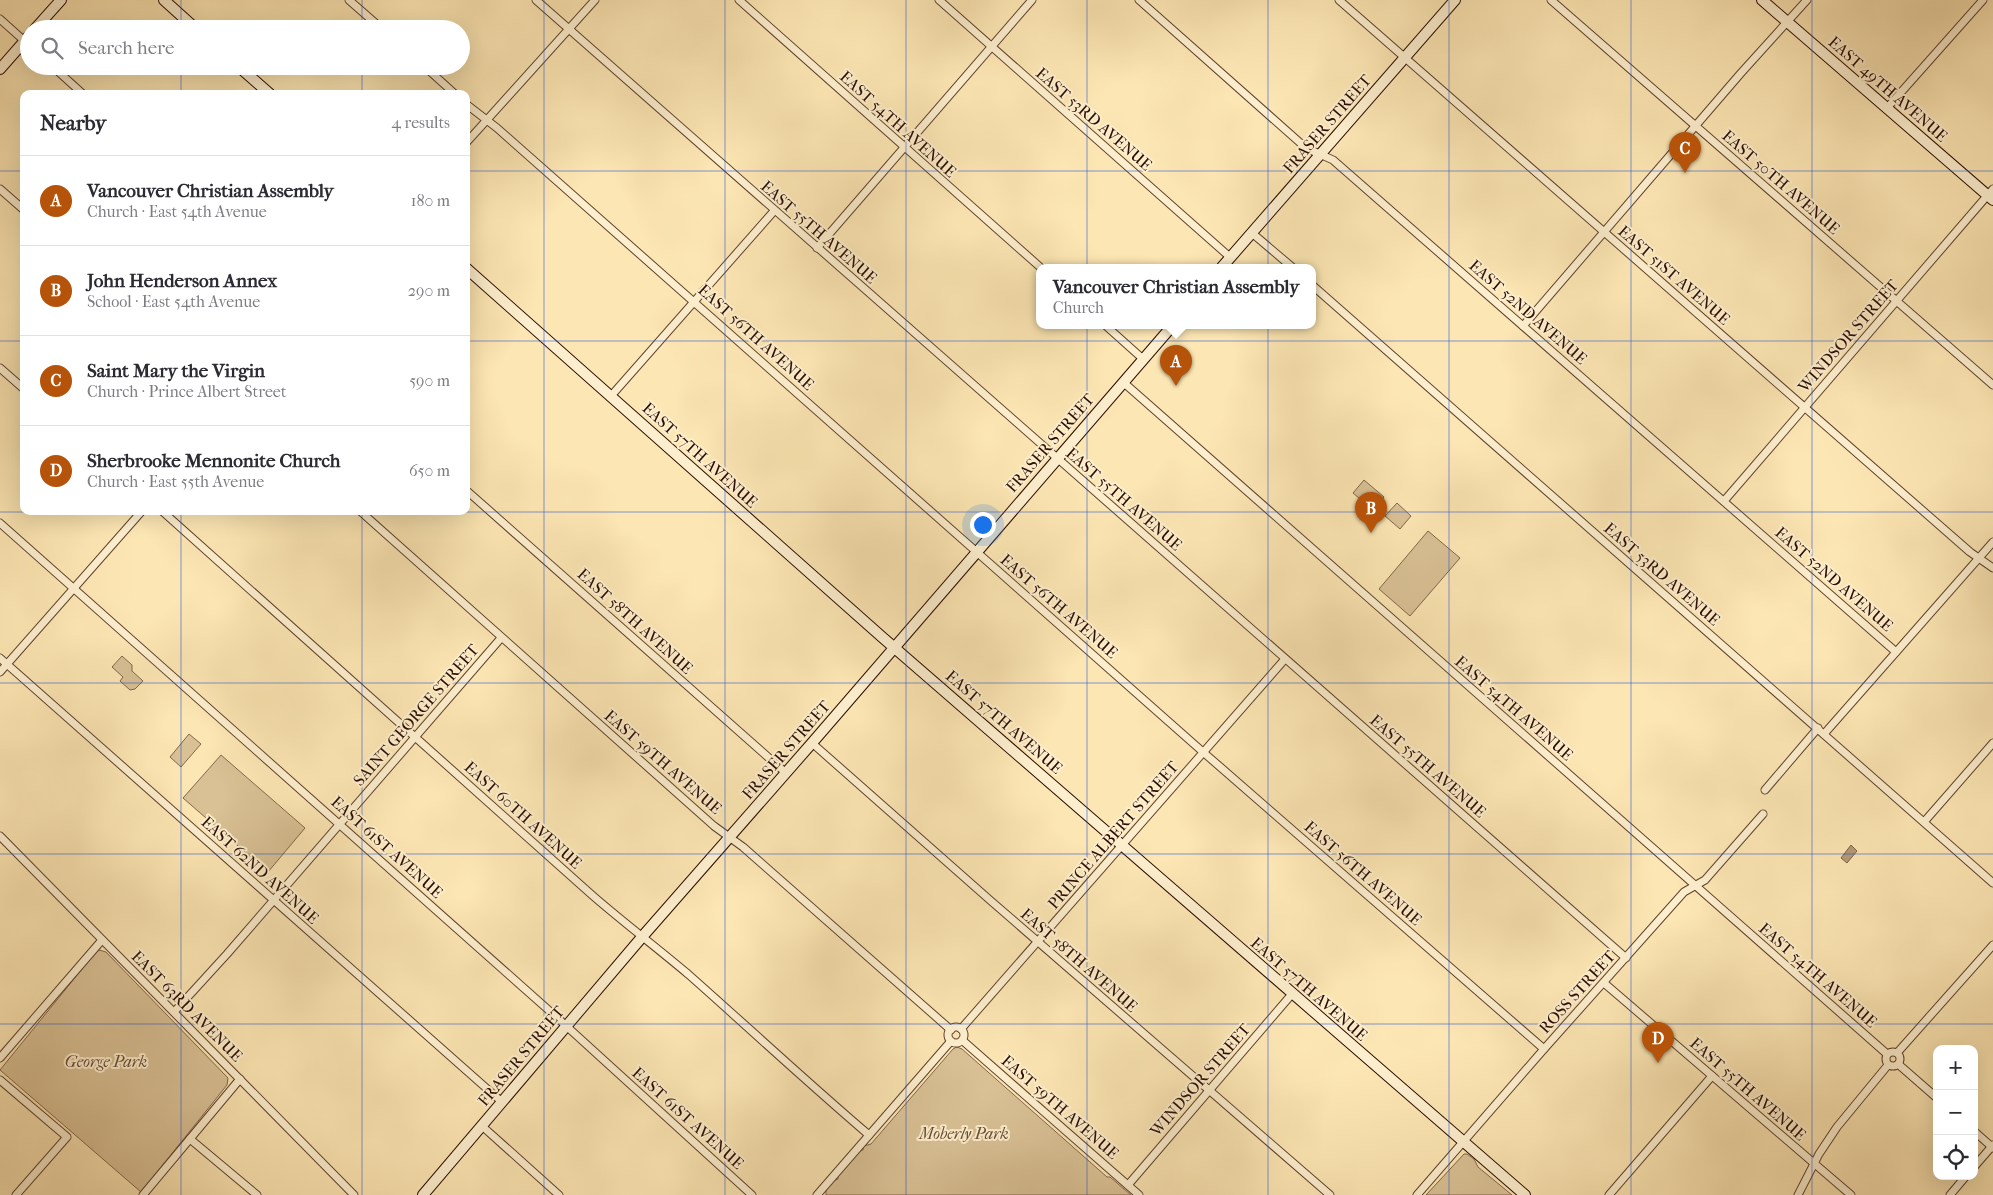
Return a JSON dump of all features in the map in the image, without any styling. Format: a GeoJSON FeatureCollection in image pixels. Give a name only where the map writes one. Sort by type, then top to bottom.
{"type":"FeatureCollection","features":[{"type":"Feature","properties":{"kind":"street"},"geometry":{"type":"LineString","coordinates":[[44,20],[61,0]]}},
{"type":"Feature","properties":{"kind":"street"},"geometry":{"type":"LineString","coordinates":[[164,0],[186,20]]}},
{"type":"Feature","properties":{"kind":"street"},"geometry":{"type":"LineString","coordinates":[[349,0],[372,20]]}},
{"type":"Feature","properties":{"kind":"street","name":"EAST 55TH AVENUE"},"geometry":{"type":"LineString","coordinates":[[536,0],[1626,958]]}},
{"type":"Feature","properties":{"kind":"street"},"geometry":{"type":"LineString","coordinates":[[470,139],[595,0]]}},
{"type":"Feature","properties":{"kind":"street","name":"EAST 54TH AVENUE"},"geometry":{"type":"LineString","coordinates":[[739,0],[1037,264]]}},
{"type":"Feature","properties":{"kind":"street","name":"EAST 53RD AVENUE"},"geometry":{"type":"LineString","coordinates":[[938,0],[1231,258]]}},
{"type":"Feature","properties":{"kind":"street"},"geometry":{"type":"LineString","coordinates":[[817,248],[1032,0]]}},
{"type":"Feature","properties":{"kind":"street","name":"EAST 52ND AVENUE"},"geometry":{"type":"LineString","coordinates":[[1139,0],[1304,146],[1333,160],[1896,652]]}},
{"type":"Feature","properties":{"kind":"street","name":"EAST 51ST AVENUE"},"geometry":{"type":"LineString","coordinates":[[1339,0],[1970,552],[1993,568]]}},
{"type":"Feature","properties":{"kind":"street","name":"FRASER STREET"},"geometry":{"type":"LineString","coordinates":[[1225,264],[1455,0]]}},
{"type":"Feature","properties":{"kind":"street","name":"EAST 50TH AVENUE"},"geometry":{"type":"LineString","coordinates":[[1551,0],[1993,385]]}},
{"type":"Feature","properties":{"kind":"street","name":"EAST 49TH AVENUE"},"geometry":{"type":"LineString","coordinates":[[1762,0],[1991,195]]}},
{"type":"Feature","properties":{"kind":"street"},"geometry":{"type":"LineString","coordinates":[[1523,326],[1807,0]]}},
{"type":"Feature","properties":{"kind":"street"},"geometry":{"type":"LineString","coordinates":[[1887,108],[1983,0]]}},
{"type":"Feature","properties":{"kind":"street"},"geometry":{"type":"LineString","coordinates":[[0,19],[20,35]]}},
{"type":"Feature","properties":{"kind":"street"},"geometry":{"type":"LineString","coordinates":[[0,68],[20,48]]}},
{"type":"Feature","properties":{"kind":"street"},"geometry":{"type":"LineString","coordinates":[[62,75],[79,90]]}},
{"type":"Feature","properties":{"kind":"street"},"geometry":{"type":"LineString","coordinates":[[248,75],[265,90]]}},
{"type":"Feature","properties":{"kind":"street"},"geometry":{"type":"LineString","coordinates":[[434,75],[451,90]]}},
{"type":"Feature","properties":{"kind":"street","name":"EAST 56TH AVENUE"},"geometry":{"type":"LineString","coordinates":[[470,107],[695,301],[1203,752],[1544,1049]]}},
{"type":"Feature","properties":{"kind":"street"},"geometry":{"type":"LineString","coordinates":[[0,189],[20,206]]}},
{"type":"Feature","properties":{"kind":"street","name":"WINDSOR STREET"},"geometry":{"type":"LineString","coordinates":[[1724,501],[1897,300],[1991,195]]}},
{"type":"Feature","properties":{"kind":"street"},"geometry":{"type":"LineString","coordinates":[[611,396],[774,211]]}},
{"type":"Feature","properties":{"kind":"street"},"geometry":{"type":"LineString","coordinates":[[1252,233],[1288,264]]}},
{"type":"Feature","properties":{"kind":"street","name":"EAST 57TH AVENUE"},"geometry":{"type":"LineString","coordinates":[[470,272],[894,648],[1525,1195]]}},
{"type":"Feature","properties":{"kind":"street","name":"EAST 53RD AVENUE"},"geometry":{"type":"LineString","coordinates":[[1316,289],[1993,883]]}},
{"type":"Feature","properties":{"kind":"street"},"geometry":{"type":"LineString","coordinates":[[1110,329],[1143,358]]}},
{"type":"Feature","properties":{"kind":"street","name":"FRASER STREET"},"geometry":{"type":"LineString","coordinates":[[423,1195],[642,937],[812,743],[1168,329]]}},
{"type":"Feature","properties":{"kind":"street"},"geometry":{"type":"LineString","coordinates":[[0,368],[20,386]]}},
{"type":"Feature","properties":{"kind":"street","name":"EAST 54TH AVENUE"},"geometry":{"type":"LineString","coordinates":[[1123,382],[1887,1054]]}},
{"type":"Feature","properties":{"kind":"street","name":"EAST 58TH AVENUE"},"geometry":{"type":"LineString","coordinates":[[470,494],[786,773]]}},
{"type":"Feature","properties":{"kind":"street"},"geometry":{"type":"LineString","coordinates":[[0,672],[138,515]]}},
{"type":"Feature","properties":{"kind":"street","name":"EAST 60TH AVENUE"},"geometry":{"type":"LineString","coordinates":[[166,515],[642,937],[653,944],[869,1135]]}},
{"type":"Feature","properties":{"kind":"street","name":"EAST 59TH AVENUE"},"geometry":{"type":"LineString","coordinates":[[364,515],[501,638],[951,1030]]}},
{"type":"Feature","properties":{"kind":"street","name":"EAST 61ST AVENUE"},"geometry":{"type":"LineString","coordinates":[[0,523],[340,824],[752,1195]]}},
{"type":"Feature","properties":{"kind":"street"},"geometry":{"type":"LineString","coordinates":[[1824,734],[1993,542]]}},
{"type":"Feature","properties":{"kind":"street","name":"SAINT GEORGE STREET"},"geometry":{"type":"LineString","coordinates":[[174,1012],[501,638]]}},
{"type":"Feature","properties":{"kind":"street","name":"EAST 62ND AVENUE"},"geometry":{"type":"LineString","coordinates":[[0,658],[502,1102]]}},
{"type":"Feature","properties":{"kind":"street","name":"PRINCE ALBERT STREET"},"geometry":{"type":"LineString","coordinates":[[962,1029],[1286,659]]}},
{"type":"Feature","properties":{"kind":"street"},"geometry":{"type":"LineString","coordinates":[[1765,790],[1818,728]]}},
{"type":"Feature","properties":{"kind":"street","name":"EAST 58TH AVENUE"},"geometry":{"type":"LineString","coordinates":[[812,743],[1330,1195]]}},
{"type":"Feature","properties":{"kind":"street"},"geometry":{"type":"LineString","coordinates":[[1924,822],[1993,743]]}},
{"type":"Feature","properties":{"kind":"street","name":"ROSS STREET"},"geometry":{"type":"LineString","coordinates":[[1417,1195],[1685,891],[1705,880],[1763,814]]}},
{"type":"Feature","properties":{"kind":"street","name":"EAST 63RD AVENUE"},"geometry":{"type":"LineString","coordinates":[[0,836],[354,1195]]}},
{"type":"Feature","properties":{"kind":"street"},"geometry":{"type":"LineString","coordinates":[[1,1055],[102,940]]}},
{"type":"Feature","properties":{"kind":"street"},"geometry":{"type":"LineString","coordinates":[[1898,1053],[1993,945]]}},
{"type":"Feature","properties":{"kind":"street","name":"EAST 55TH AVENUE"},"geometry":{"type":"LineString","coordinates":[[1604,983],[1851,1195]]}},
{"type":"Feature","properties":{"kind":"street","name":"WINDSOR STREET"},"geometry":{"type":"LineString","coordinates":[[1128,1185],[1292,994]]}},
{"type":"Feature","properties":{"kind":"street"},"geometry":{"type":"LineString","coordinates":[[955,1028],[962,1029],[964,1036],[962,1040],[958,1042],[951,1041],[949,1037],[951,1030],[955,1028]]}},
{"type":"Feature","properties":{"kind":"street","name":"EAST 59TH AVENUE"},"geometry":{"type":"LineString","coordinates":[[962,1040],[1139,1195]]}},
{"type":"Feature","properties":{"kind":"street"},"geometry":{"type":"LineString","coordinates":[[817,1195],[951,1041]]}},
{"type":"Feature","properties":{"kind":"street"},"geometry":{"type":"LineString","coordinates":[[1898,1053],[1887,1054],[1885,1058],[1888,1064],[1892,1066],[1898,1064]]}},
{"type":"Feature","properties":{"kind":"street"},"geometry":{"type":"LineString","coordinates":[[1898,1053],[1900,1060],[1898,1064]]}},
{"type":"Feature","properties":{"kind":"street"},"geometry":{"type":"LineString","coordinates":[[1798,1195],[1814,1164],[1837,1127],[1888,1064]]}},
{"type":"Feature","properties":{"kind":"street"},"geometry":{"type":"LineString","coordinates":[[1898,1064],[1933,1095]]}},
{"type":"Feature","properties":{"kind":"street"},"geometry":{"type":"LineString","coordinates":[[1609,1195],[1712,1076]]}},
{"type":"Feature","properties":{"kind":"street"},"geometry":{"type":"LineString","coordinates":[[143,1195],[240,1079]]}},
{"type":"Feature","properties":{"kind":"street"},"geometry":{"type":"LineString","coordinates":[[0,1080],[67,1137],[16,1195]]}},
{"type":"Feature","properties":{"kind":"street"},"geometry":{"type":"LineString","coordinates":[[482,1126],[559,1195]]}},
{"type":"Feature","properties":{"kind":"street"},"geometry":{"type":"LineString","coordinates":[[1978,1134],[1993,1146],[1978,1163]]}},
{"type":"Feature","properties":{"kind":"street"},"geometry":{"type":"LineString","coordinates":[[190,1139],[257,1195]]}},
{"type":"Feature","properties":{"kind":"street"},"geometry":{"type":"LineString","coordinates":[[1950,1195],[1963,1180]]}},
{"type":"Feature","properties":{"kind":"green space"},"geometry":{"type":"Polygon","coordinates":[[[1364,480],[1384,497],[1373,510],[1353,493],[1364,480]]]}},
{"type":"Feature","properties":{"kind":"green space"},"geometry":{"type":"Polygon","coordinates":[[[1397,503],[1411,516],[1400,529],[1385,516],[1397,503]]]}},
{"type":"Feature","properties":{"kind":"green space"},"geometry":{"type":"Polygon","coordinates":[[[1428,531],[1460,558],[1410,616],[1379,589],[1428,531]]]}},
{"type":"Feature","properties":{"kind":"green space"},"geometry":{"type":"Polygon","coordinates":[[[122,656],[132,665],[132,671],[143,681],[135,689],[130,690],[120,681],[123,677],[112,667],[122,656]]]}},
{"type":"Feature","properties":{"kind":"green space"},"geometry":{"type":"Polygon","coordinates":[[[189,734],[201,744],[181,767],[170,757],[189,734]]]}},
{"type":"Feature","properties":{"kind":"green space"},"geometry":{"type":"Polygon","coordinates":[[[221,755],[305,828],[268,872],[183,798],[221,755]]]}},
{"type":"Feature","properties":{"kind":"green space","name":"George Park"},"geometry":{"type":"Polygon","coordinates":[[[99,950],[106,952],[228,1078],[227,1085],[141,1192],[0,1070],[99,950]]]}},
{"type":"Feature","properties":{"kind":"green space","name":"Moberly Park"},"geometry":{"type":"Polygon","coordinates":[[[957,1047],[962,1049],[1107,1177],[1110,1177],[1131,1195],[826,1195],[829,1185],[838,1179],[838,1175],[858,1151],[863,1150],[864,1146],[871,1144],[953,1049],[957,1047]]]}},
{"type":"Feature","properties":{"kind":"green space"},"geometry":{"type":"Polygon","coordinates":[[[1464,1154],[1474,1159],[1478,1167],[1512,1195],[1426,1195],[1464,1154]]]}},
{"type":"Feature","properties":{"kind":"shaded area"},"geometry":{"type":"Polygon","coordinates":[[[1851,845],[1857,851],[1847,863],[1841,858],[1851,845]]]}},
{"type":"Feature","properties":{"kind":"place","name":"Saint Mary the Virgin"},"geometry":{"type":"Point","coordinates":[1685,173]}},
{"type":"Feature","properties":{"kind":"place","name":"Vancouver Christian Assembly"},"geometry":{"type":"Point","coordinates":[1176,386]}},
{"type":"Feature","properties":{"kind":"place","name":"John Henderson Annex"},"geometry":{"type":"Point","coordinates":[1371,533]}},
{"type":"Feature","properties":{"kind":"place","name":"Sherbrooke Mennonite Church"},"geometry":{"type":"Point","coordinates":[1658,1063]}}]}
